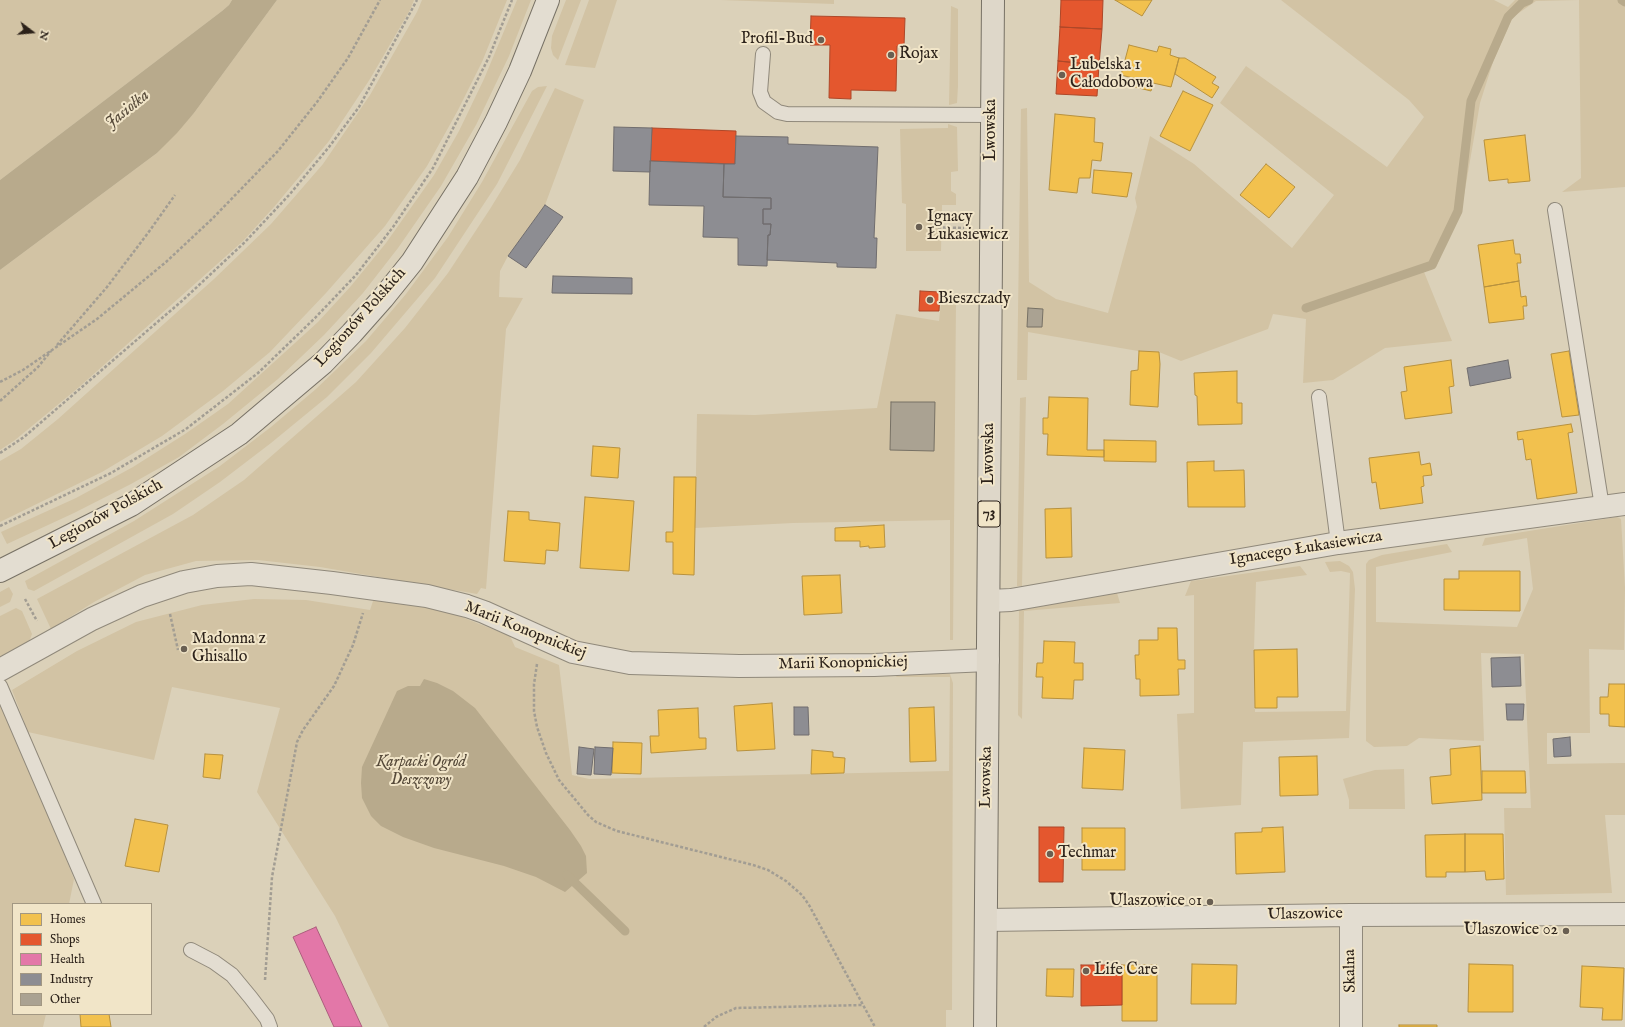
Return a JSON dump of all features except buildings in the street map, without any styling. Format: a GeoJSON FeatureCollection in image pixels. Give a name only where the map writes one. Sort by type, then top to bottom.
{"type":"FeatureCollection","features":[{"type":"Feature","properties":{"kind":"main road","name":"Lwowska"},"geometry":{"type":"LineString","coordinates":[[985,1027],[993,0]]}},
{"type":"Feature","properties":{"kind":"street","name":"Legionów Polskich"},"geometry":{"type":"LineString","coordinates":[[0,571],[131,505],[212,452],[238,434],[323,363],[352,333],[412,262],[467,178],[520,71],[548,0]]}},
{"type":"Feature","properties":{"kind":"street","name":"Ignacego Łukasiewicza"},"geometry":{"type":"LineString","coordinates":[[989,601],[1011,600],[1338,543],[1625,504]]}},
{"type":"Feature","properties":{"kind":"street","name":"Marii Konopnickiej"},"geometry":{"type":"LineString","coordinates":[[0,670],[92,619],[142,596],[184,582],[217,576],[251,574],[427,596],[484,612],[572,652],[630,663],[770,666],[874,665],[988,660]]}},
{"type":"Feature","properties":{"kind":"street","name":"Ulaszowice"},"geometry":{"type":"LineString","coordinates":[[986,920],[1351,914],[1625,914]]}},
{"type":"Feature","properties":{"kind":"street","name":"Skalna"},"geometry":{"type":"LineString","coordinates":[[1351,914],[1352,1027]]}},
{"type":"Feature","properties":{"kind":"lane"},"geometry":{"type":"LineString","coordinates":[[763,54],[760,92],[764,102],[778,112],[787,114],[992,115]]}},
{"type":"Feature","properties":{"kind":"lane"},"geometry":{"type":"LineString","coordinates":[[1555,210],[1602,507]]}},
{"type":"Feature","properties":{"kind":"lane"},"geometry":{"type":"LineString","coordinates":[[1319,396],[1338,543]]}},
{"type":"Feature","properties":{"kind":"lane"},"geometry":{"type":"LineString","coordinates":[[0,686],[94,903]]}},
{"type":"Feature","properties":{"kind":"lane"},"geometry":{"type":"LineString","coordinates":[[191,950],[232,975],[268,1023]]}},
{"type":"Feature","properties":{"kind":"path"},"geometry":{"type":"LineString","coordinates":[[0,382],[22,370],[98,318],[166,262],[212,220],[278,151],[317,102],[348,58],[380,0]]}},
{"type":"Feature","properties":{"kind":"path"},"geometry":{"type":"LineString","coordinates":[[0,454],[24,437],[183,300],[245,242],[290,194],[329,147],[359,106],[417,0]]}},
{"type":"Feature","properties":{"kind":"path"},"geometry":{"type":"LineString","coordinates":[[0,526],[112,473],[186,429],[258,373],[315,318],[356,275],[393,227],[433,168],[489,57],[512,0]]}},
{"type":"Feature","properties":{"kind":"path"},"geometry":{"type":"LineString","coordinates":[[0,401],[38,367],[107,287],[175,195]]}},
{"type":"Feature","properties":{"kind":"path"},"geometry":{"type":"LineString","coordinates":[[928,227],[965,228]]}},
{"type":"Feature","properties":{"kind":"path"},"geometry":{"type":"LineString","coordinates":[[268,1023],[265,988],[272,877],[297,742],[303,730],[334,686],[344,666],[371,588]]}},
{"type":"Feature","properties":{"kind":"path"},"geometry":{"type":"LineString","coordinates":[[25,599],[38,624]]}},
{"type":"Feature","properties":{"kind":"path"},"geometry":{"type":"LineString","coordinates":[[169,608],[178,650]]}},
{"type":"Feature","properties":{"kind":"path"},"geometry":{"type":"LineString","coordinates":[[534,684],[534,711],[537,728],[546,753],[559,780],[588,815],[596,822],[617,831],[753,865],[768,870],[786,882],[802,895],[810,905],[875,1027]]}},
{"type":"Feature","properties":{"kind":"path"},"geometry":{"type":"LineString","coordinates":[[704,1027],[716,1017],[736,1008],[863,1005]]}},
{"type":"Feature","properties":{"kind":"green space"},"geometry":{"type":"Polygon","coordinates":[[[0,0],[232,0],[222,11],[0,180],[0,0]]]}},
{"type":"Feature","properties":{"kind":"green space"},"geometry":{"type":"Polygon","coordinates":[[[277,0],[414,0],[410,10],[370,79],[329,141],[274,207],[243,241],[78,388],[15,440],[0,450],[0,270],[157,153],[194,113],[277,0]]]}},
{"type":"Feature","properties":{"kind":"green space"},"geometry":{"type":"Polygon","coordinates":[[[422,0],[507,0],[482,62],[458,110],[427,166],[385,226],[326,293],[270,352],[223,391],[162,436],[102,472],[0,522],[0,461],[21,449],[58,419],[214,279],[271,224],[323,164],[370,95],[417,12],[422,0]]]}},
{"type":"Feature","properties":{"kind":"green space"},"geometry":{"type":"Polygon","coordinates":[[[517,0],[531,0],[509,56],[476,125],[441,186],[398,248],[363,293],[324,335],[278,379],[223,424],[179,457],[131,484],[74,513],[7,544],[1,532],[76,498],[133,467],[185,434],[228,404],[318,322],[351,286],[386,243],[434,175],[459,131],[484,79],[517,0]]]}},
{"type":"Feature","properties":{"kind":"green space"},"geometry":{"type":"Polygon","coordinates":[[[566,0],[581,0],[558,60],[553,55],[551,48],[552,36],[566,0]]]}},
{"type":"Feature","properties":{"kind":"green space"},"geometry":{"type":"Polygon","coordinates":[[[589,0],[617,0],[595,68],[565,65],[589,0]]]}},
{"type":"Feature","properties":{"kind":"green space"},"geometry":{"type":"Polygon","coordinates":[[[721,0],[834,0],[834,4],[721,0]]]}},
{"type":"Feature","properties":{"kind":"green space"},"geometry":{"type":"Polygon","coordinates":[[[1281,0],[1494,0],[1508,7],[1515,0],[1579,0],[1536,1],[1513,17],[1493,62],[1480,103],[1462,207],[1436,267],[1424,272],[1452,341],[1385,348],[1333,380],[1303,383],[1306,319],[1273,314],[1268,329],[1181,361],[1159,352],[1138,351],[1028,332],[1027,380],[1017,380],[1021,109],[1027,108],[1029,282],[1056,299],[1108,313],[1137,207],[1135,198],[1150,136],[1194,164],[1292,248],[1334,195],[1220,103],[1246,66],[1387,167],[1424,117],[1409,100],[1281,0]]]}},
{"type":"Feature","properties":{"kind":"green space"},"geometry":{"type":"Polygon","coordinates":[[[1579,0],[1625,0],[1625,187],[1562,192],[1581,178],[1579,0]]]}},
{"type":"Feature","properties":{"kind":"green space"},"geometry":{"type":"Polygon","coordinates":[[[951,6],[958,9],[958,86],[957,103],[949,105],[951,6]]]}},
{"type":"Feature","properties":{"kind":"green space"},"geometry":{"type":"Polygon","coordinates":[[[547,86],[497,184],[435,278],[371,353],[327,397],[220,482],[173,514],[34,591],[28,589],[25,581],[134,521],[220,466],[271,427],[316,389],[366,341],[406,294],[448,237],[482,182],[532,91],[538,87],[547,86]]]}},
{"type":"Feature","properties":{"kind":"green space"},"geometry":{"type":"Polygon","coordinates":[[[555,88],[584,100],[545,205],[508,256],[500,271],[499,297],[523,298],[506,329],[486,589],[481,588],[477,594],[320,567],[258,560],[196,561],[145,575],[94,602],[51,629],[37,599],[193,515],[244,480],[356,382],[405,328],[448,273],[520,160],[555,88]]]}},
{"type":"Feature","properties":{"kind":"green space"},"geometry":{"type":"Polygon","coordinates":[[[948,124],[957,127],[958,171],[951,172],[951,191],[956,194],[956,205],[942,205],[941,251],[906,251],[906,204],[902,203],[900,129],[948,128],[948,124]]]}},
{"type":"Feature","properties":{"kind":"green space"},"geometry":{"type":"Polygon","coordinates":[[[941,302],[956,302],[953,640],[950,640],[950,520],[793,523],[695,528],[697,414],[755,415],[877,408],[896,314],[939,321],[941,302]]]}},
{"type":"Feature","properties":{"kind":"green space"},"geometry":{"type":"Polygon","coordinates":[[[1026,397],[1022,586],[1017,586],[1020,398],[1026,397]]]}},
{"type":"Feature","properties":{"kind":"green space"},"geometry":{"type":"Polygon","coordinates":[[[1617,517],[1621,519],[1625,588],[1624,650],[1589,649],[1590,733],[1547,733],[1547,764],[1625,763],[1625,815],[1605,815],[1612,893],[1506,895],[1504,808],[1531,808],[1524,654],[1481,653],[1484,741],[1419,738],[1407,746],[1374,747],[1366,741],[1366,564],[1369,560],[1382,555],[1447,544],[1452,552],[1376,567],[1376,622],[1517,627],[1533,589],[1527,538],[1482,546],[1485,538],[1617,517]]]}},
{"type":"Feature","properties":{"kind":"green space"},"geometry":{"type":"Polygon","coordinates":[[[1340,561],[1349,566],[1353,572],[1355,589],[1349,738],[1243,742],[1241,805],[1181,809],[1177,714],[1194,713],[1194,595],[1185,596],[1191,581],[1300,566],[1307,575],[1256,582],[1254,650],[1255,712],[1346,711],[1350,573],[1341,571],[1330,572],[1325,562],[1340,561]]]}},
{"type":"Feature","properties":{"kind":"green space"},"geometry":{"type":"Polygon","coordinates":[[[9,587],[13,594],[10,602],[0,607],[0,592],[9,587]]]}},
{"type":"Feature","properties":{"kind":"green space"},"geometry":{"type":"Polygon","coordinates":[[[1117,593],[1120,603],[1024,611],[1022,719],[1018,715],[1019,609],[1117,593]]]}},
{"type":"Feature","properties":{"kind":"green space","name":"Karpacki Ogród Deszczowy"},"geometry":{"type":"Polygon","coordinates":[[[374,598],[423,606],[454,614],[510,636],[515,647],[559,665],[572,775],[589,779],[949,771],[950,677],[896,677],[898,674],[950,674],[953,683],[952,1010],[946,1010],[946,1027],[389,1027],[335,916],[257,792],[280,708],[172,687],[154,760],[28,732],[12,690],[77,651],[136,622],[202,605],[254,599],[306,600],[370,610],[374,598]]]}},
{"type":"Feature","properties":{"kind":"green space"},"geometry":{"type":"Polygon","coordinates":[[[16,608],[22,611],[32,634],[29,642],[0,657],[0,616],[16,608]]]}},
{"type":"Feature","properties":{"kind":"green space"},"geometry":{"type":"Polygon","coordinates":[[[0,705],[23,750],[74,879],[69,903],[12,903],[12,1015],[46,1015],[43,1027],[0,1027],[0,705]]]}},
{"type":"Feature","properties":{"kind":"green space"},"geometry":{"type":"Polygon","coordinates":[[[1404,769],[1405,809],[1349,809],[1349,800],[1343,779],[1375,770],[1404,769]]]}},
{"type":"Feature","properties":{"kind":"water","name":"Jasiołka"},"geometry":{"type":"Polygon","coordinates":[[[232,0],[277,0],[194,113],[157,153],[0,270],[0,180],[222,11],[232,0]]]}},
{"type":"Feature","properties":{"kind":"water"},"geometry":{"type":"Polygon","coordinates":[[[424,679],[437,683],[453,691],[475,708],[581,846],[586,856],[587,873],[565,892],[536,877],[504,866],[434,848],[403,837],[381,826],[371,816],[362,798],[362,767],[397,691],[408,686],[420,686],[424,679]]]}},
{"type":"Feature","properties":{"kind":"waterway"},"geometry":{"type":"LineString","coordinates":[[1306,308],[1432,265],[1458,211],[1471,101],[1508,17],[1522,3],[1529,0]]}},
{"type":"Feature","properties":{"kind":"waterway"},"geometry":{"type":"LineString","coordinates":[[567,875],[625,931]]}},
{"type":"Feature","properties":{"kind":"place","name":"Profil-Bud"},"geometry":{"type":"Point","coordinates":[821,40]}},
{"type":"Feature","properties":{"kind":"place","name":"Rojax"},"geometry":{"type":"Point","coordinates":[891,55]}},
{"type":"Feature","properties":{"kind":"place","name":"Lubelska 1 Całodobowa"},"geometry":{"type":"Point","coordinates":[1062,75]}},
{"type":"Feature","properties":{"kind":"place","name":"Ignacy Łukasiewicz"},"geometry":{"type":"Point","coordinates":[919,227]}},
{"type":"Feature","properties":{"kind":"place","name":"Bieszczady"},"geometry":{"type":"Point","coordinates":[930,300]}},
{"type":"Feature","properties":{"kind":"place","name":"Madonna z Ghisallo"},"geometry":{"type":"Point","coordinates":[184,649]}},
{"type":"Feature","properties":{"kind":"place","name":"Techmar"},"geometry":{"type":"Point","coordinates":[1050,854]}},
{"type":"Feature","properties":{"kind":"place","name":"Ulaszowice 01"},"geometry":{"type":"Point","coordinates":[1210,902]}},
{"type":"Feature","properties":{"kind":"place","name":"Ulaszowice 02"},"geometry":{"type":"Point","coordinates":[1566,931]}},
{"type":"Feature","properties":{"kind":"place","name":"Life Care"},"geometry":{"type":"Point","coordinates":[1086,971]}}]}
